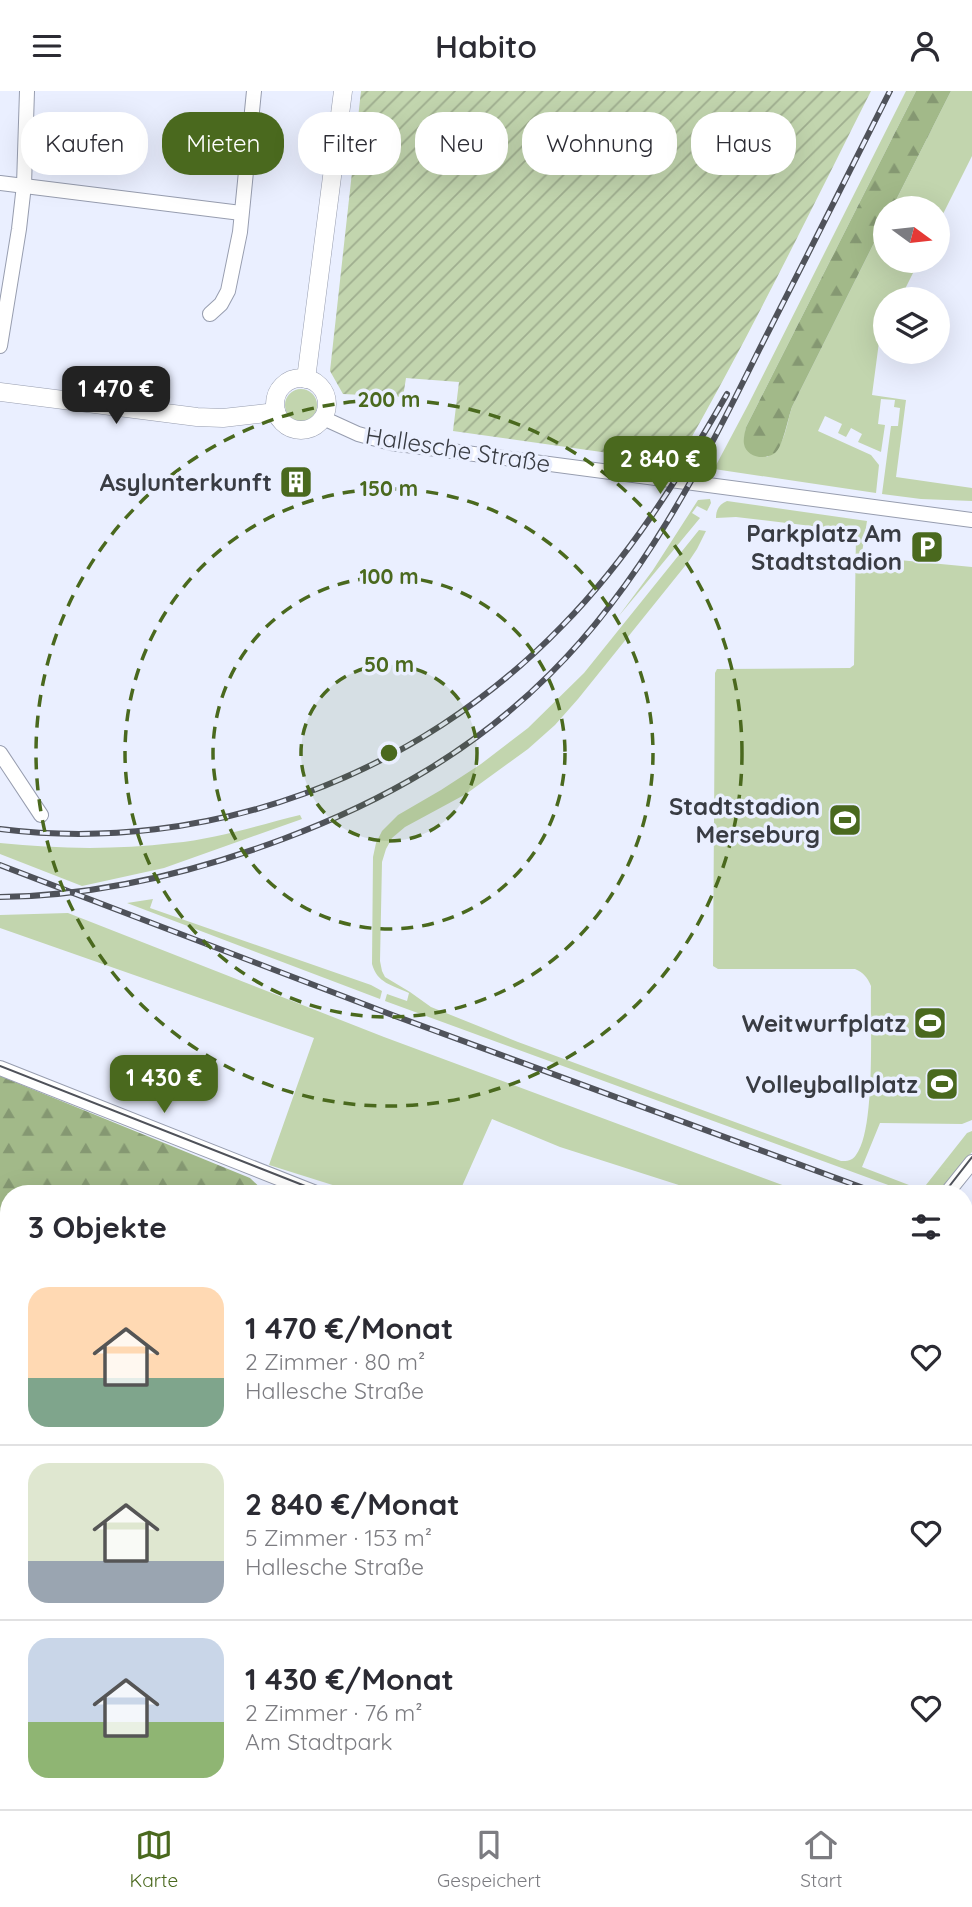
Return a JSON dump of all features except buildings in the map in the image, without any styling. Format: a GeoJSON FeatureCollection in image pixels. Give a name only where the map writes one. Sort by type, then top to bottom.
{"type":"FeatureCollection","features":[{"type":"Feature","properties":{"kind":"main road"},"geometry":{"type":"LineString","coordinates":[[306,379],[343,91]]}},
{"type":"Feature","properties":{"kind":"main road"},"geometry":{"type":"LineString","coordinates":[[306,379],[316,384],[323,392],[326,404],[323,418],[312,428],[298,430],[284,424],[276,412],[275,400],[280,390],[294,380],[306,379]]}},
{"type":"Feature","properties":{"kind":"main road"},"geometry":{"type":"LineString","coordinates":[[0,392],[197,417],[223,418],[276,412]]}},
{"type":"Feature","properties":{"kind":"street"},"geometry":{"type":"LineString","coordinates":[[0,346],[24,185],[27,91]]}},
{"type":"Feature","properties":{"kind":"street"},"geometry":{"type":"LineString","coordinates":[[210,314],[221,304],[228,291],[240,232],[254,91]]}},
{"type":"Feature","properties":{"kind":"street"},"geometry":{"type":"LineString","coordinates":[[0,183],[241,213]]}},
{"type":"Feature","properties":{"kind":"street","name":"Hallesche Straße"},"geometry":{"type":"LineString","coordinates":[[323,418],[358,434],[391,443],[972,520]]}},
{"type":"Feature","properties":{"kind":"street"},"geometry":{"type":"LineString","coordinates":[[0,753],[41,815]]}},
{"type":"Feature","properties":{"kind":"street"},"geometry":{"type":"LineString","coordinates":[[0,1068],[296,1185]]}},
{"type":"Feature","properties":{"kind":"street"},"geometry":{"type":"LineString","coordinates":[[953,1185],[972,1161]]}},
{"type":"Feature","properties":{"kind":"green space"},"geometry":{"type":"Polygon","coordinates":[[[361,91],[871,91],[755,321],[681,456],[658,460],[453,431],[459,382],[406,378],[403,397],[343,394],[330,371],[352,175],[401,175],[401,112],[359,112],[361,91]]]}},
{"type":"Feature","properties":{"kind":"green space"},"geometry":{"type":"Polygon","coordinates":[[[906,91],[916,91],[746,427],[744,443],[767,457],[778,448],[792,407],[873,245],[873,273],[913,273],[906,287],[873,287],[873,364],[876,364],[872,395],[906,400],[896,477],[972,488],[972,501],[882,494],[891,426],[898,426],[900,408],[894,407],[895,400],[881,399],[878,424],[885,425],[881,452],[858,442],[862,434],[851,428],[846,437],[838,433],[842,424],[825,416],[818,431],[871,455],[879,465],[876,493],[714,469],[906,91]]]}},
{"type":"Feature","properties":{"kind":"green space"},"geometry":{"type":"Polygon","coordinates":[[[916,91],[951,91],[898,196],[873,196],[873,245],[792,407],[778,450],[766,457],[752,455],[744,444],[746,427],[916,91]]]}},
{"type":"Feature","properties":{"kind":"green space"},"geometry":{"type":"Polygon","coordinates":[[[951,91],[972,91],[972,156],[950,200],[950,196],[898,196],[951,91]]]}},
{"type":"Feature","properties":{"kind":"green space"},"geometry":{"type":"Polygon","coordinates":[[[301,389],[312,394],[317,405],[312,416],[301,421],[290,416],[285,405],[290,394],[301,389]]]}},
{"type":"Feature","properties":{"kind":"green space"},"geometry":{"type":"Polygon","coordinates":[[[710,499],[707,511],[697,506],[692,513],[700,518],[618,617],[653,570],[698,500],[710,499]]]}},
{"type":"Feature","properties":{"kind":"green space","name":"Stadtstadion Merseburg"},"geometry":{"type":"Polygon","coordinates":[[[727,501],[867,521],[861,559],[972,567],[972,1120],[962,1124],[880,1123],[862,1167],[909,1185],[888,1185],[385,1001],[387,994],[407,1001],[409,993],[381,979],[372,964],[373,857],[382,831],[398,815],[481,764],[528,728],[584,673],[699,530],[706,531],[689,561],[555,725],[528,749],[466,794],[405,827],[392,838],[382,862],[382,971],[385,977],[431,1007],[518,1042],[841,1161],[851,1160],[856,1155],[867,1123],[869,1100],[871,986],[867,978],[855,969],[718,969],[713,966],[715,673],[717,669],[850,668],[854,665],[856,534],[853,531],[736,517],[716,518],[718,508],[727,501]]]}},
{"type":"Feature","properties":{"kind":"green space"},"geometry":{"type":"Polygon","coordinates":[[[300,815],[302,819],[164,868],[82,886],[0,854],[0,843],[108,848],[189,841],[300,815]]]}},
{"type":"Feature","properties":{"kind":"green space"},"geometry":{"type":"Polygon","coordinates":[[[153,899],[150,908],[371,985],[382,991],[380,999],[127,903],[153,899]]]}},
{"type":"Feature","properties":{"kind":"green space"},"geometry":{"type":"Polygon","coordinates":[[[68,913],[384,1037],[782,1185],[679,1185],[560,1147],[492,1119],[463,1185],[333,1185],[269,1165],[314,1038],[0,928],[0,915],[68,913]]]}},
{"type":"Feature","properties":{"kind":"green space"},"geometry":{"type":"Polygon","coordinates":[[[0,1076],[250,1178],[257,1185],[0,1185],[0,1076]]]}},
{"type":"Feature","properties":{"kind":"green space","name":"Stadtstadion Merseburg"},"geometry":{"type":"Polygon","coordinates":[[[972,1131],[972,1152],[944,1185],[926,1185],[967,1133],[972,1131]]]}},
{"type":"Feature","properties":{"kind":"tram line"},"geometry":{"type":"LineString","coordinates":[[0,1066],[303,1185]]}},
{"type":"Feature","properties":{"kind":"tram line"},"geometry":{"type":"LineString","coordinates":[[950,1185],[972,1157]]}},
{"type":"Feature","properties":{"kind":"railway"},"geometry":{"type":"LineString","coordinates":[[0,897],[73,892],[144,880],[214,862],[283,839],[356,808],[426,771],[521,702],[583,639],[642,562],[668,521],[715,436],[890,91]]}},
{"type":"Feature","properties":{"kind":"railway"},"geometry":{"type":"LineString","coordinates":[[0,829],[78,834],[155,829],[231,816],[305,793],[375,763],[442,725],[505,679],[586,600],[652,515],[727,394]]}},
{"type":"Feature","properties":{"kind":"railway"},"geometry":{"type":"LineString","coordinates":[[0,865],[395,1016],[855,1185]]}},
{"type":"Feature","properties":{"kind":"place","name":"Asylunterkunft"},"geometry":{"type":"Point","coordinates":[296,482]}},
{"type":"Feature","properties":{"kind":"place","name":"Parkplatz Am Stadtstadion"},"geometry":{"type":"Point","coordinates":[927,547]}},
{"type":"Feature","properties":{"kind":"place","name":"Stadtstadion Merseburg"},"geometry":{"type":"Point","coordinates":[845,820]}},
{"type":"Feature","properties":{"kind":"place","name":"Weitwurfplatz"},"geometry":{"type":"Point","coordinates":[930,1023]}},
{"type":"Feature","properties":{"kind":"place","name":"Volleyballplatz"},"geometry":{"type":"Point","coordinates":[942,1084]}}]}
